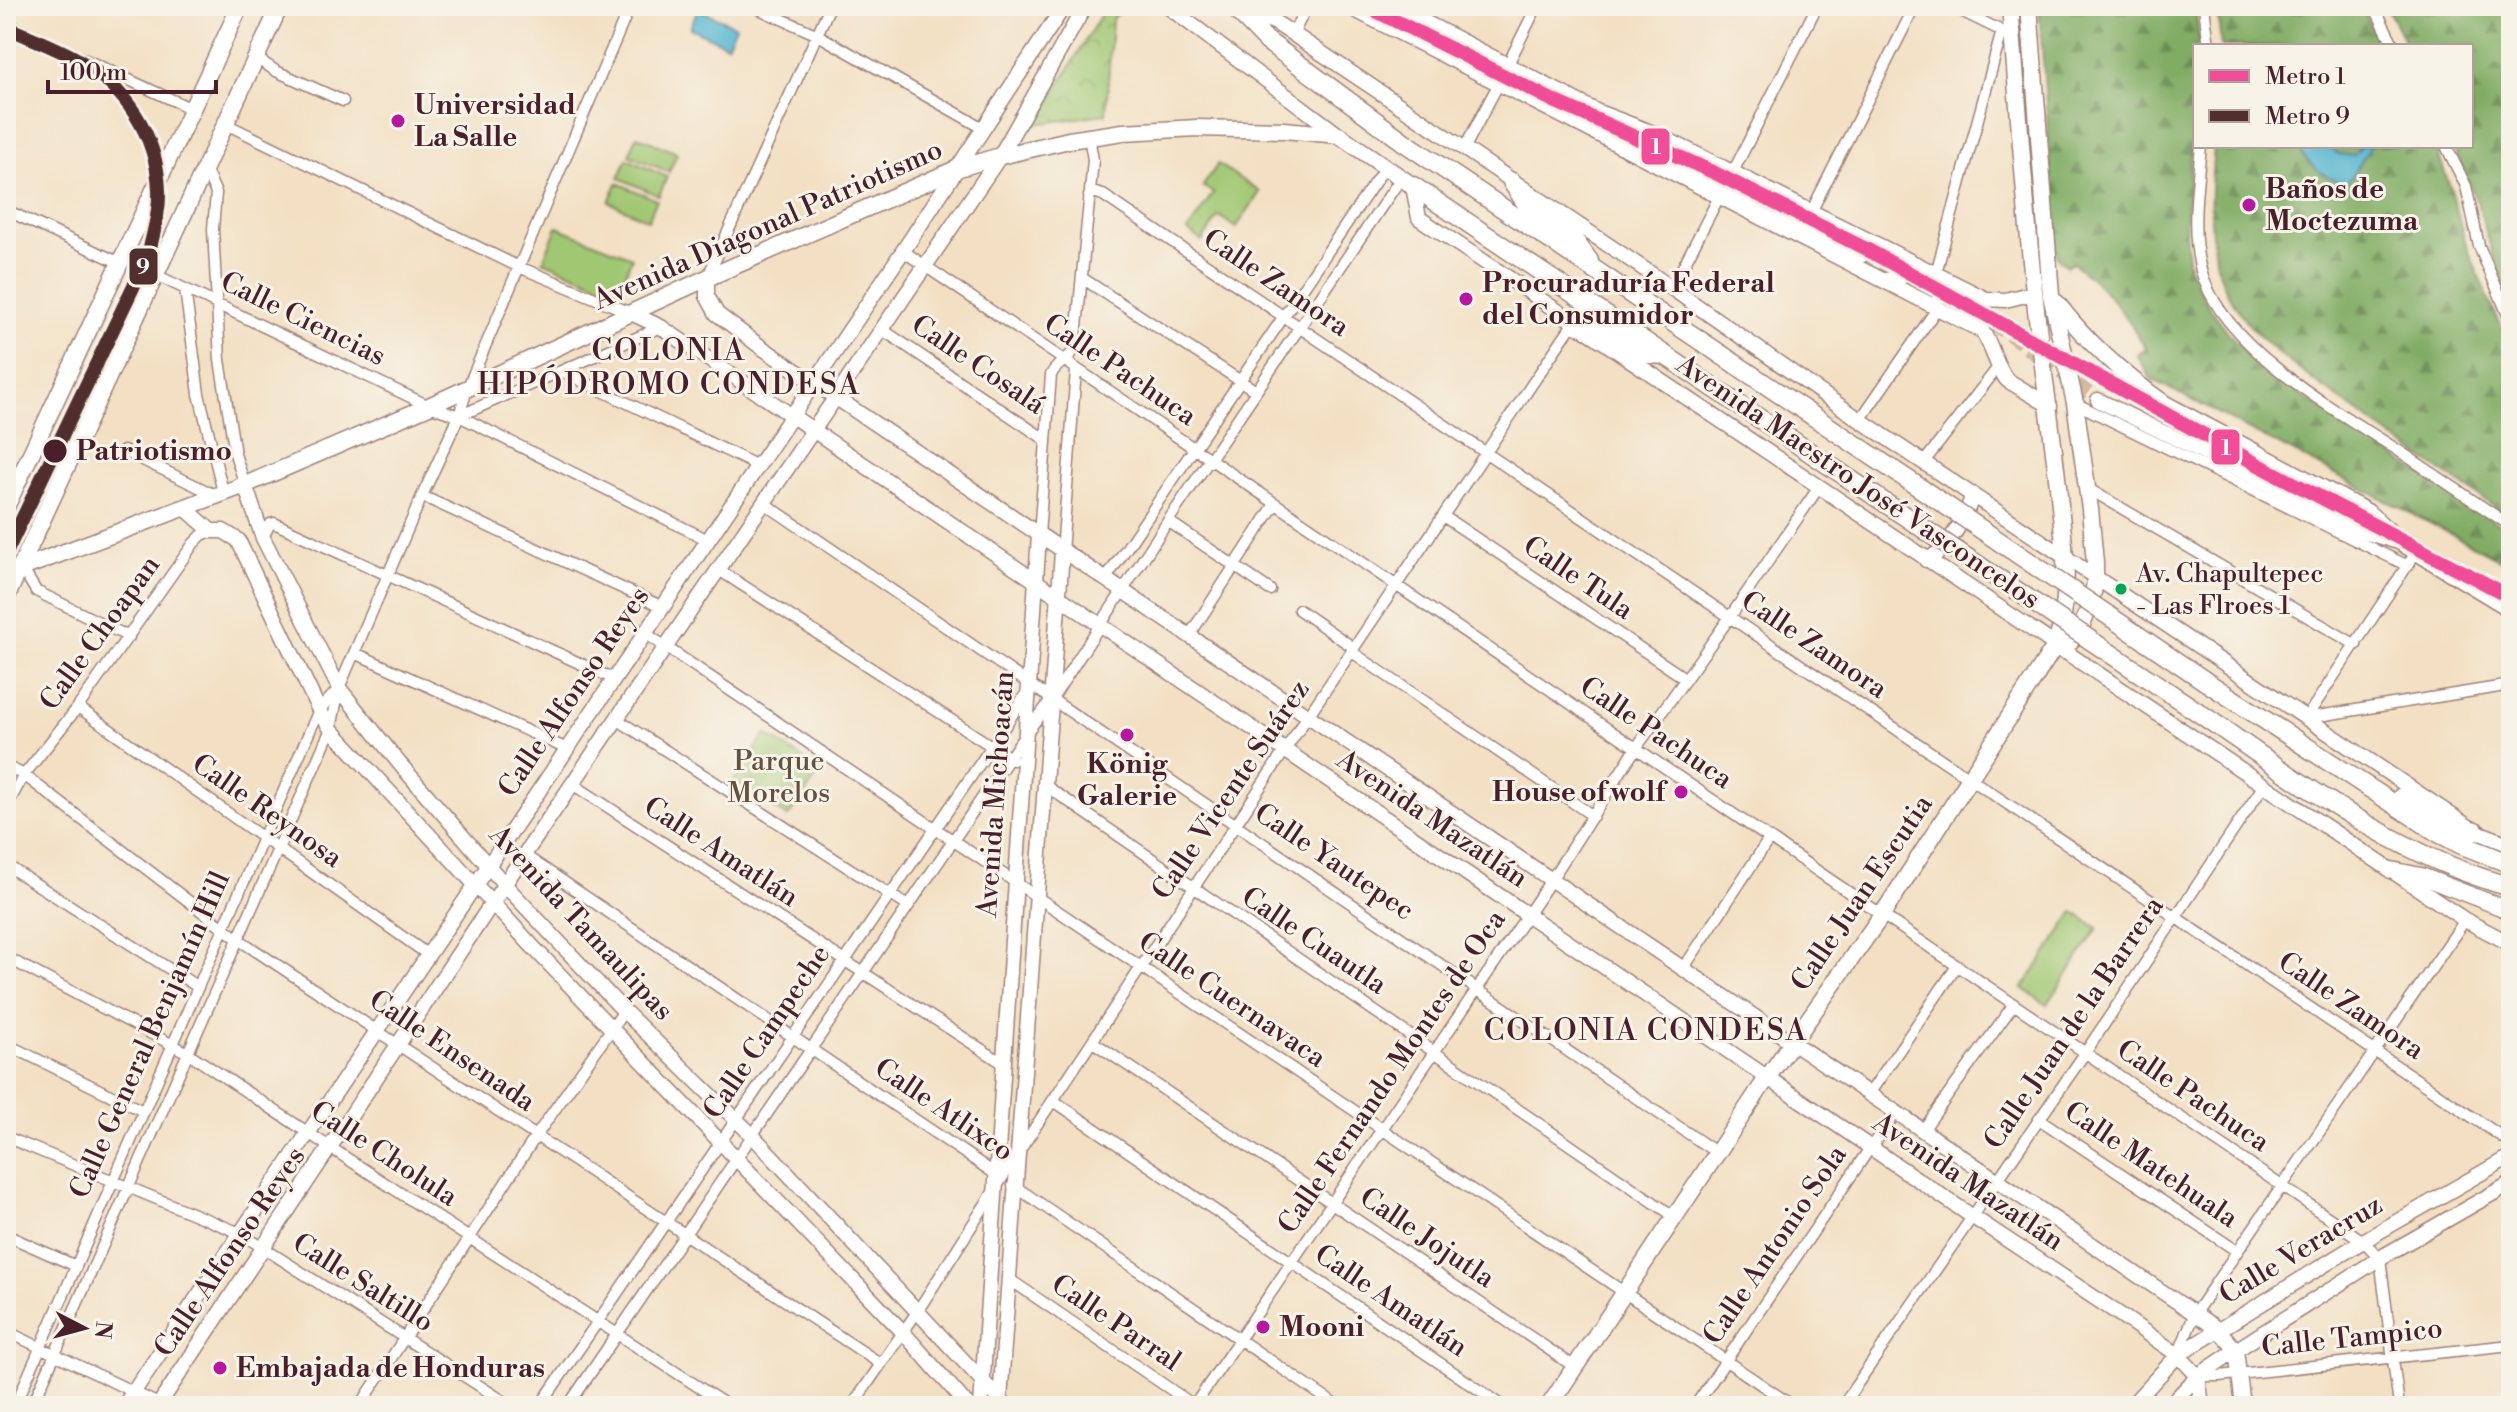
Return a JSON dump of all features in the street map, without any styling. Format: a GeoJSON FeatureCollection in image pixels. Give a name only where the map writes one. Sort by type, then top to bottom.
{"type":"FeatureCollection","features":[{"type":"Feature","properties":{"kind":"highway"},"geometry":{"type":"LineString","coordinates":[[1234,6],[1267,41],[1404,142],[2205,681],[2377,794],[2460,844],[2511,864]]}},
{"type":"Feature","properties":{"kind":"highway"},"geometry":{"type":"LineString","coordinates":[[1407,182],[2331,802],[2399,844],[2464,874],[2511,887]]}},
{"type":"Feature","properties":{"kind":"highway"},"geometry":{"type":"LineString","coordinates":[[1512,182],[1530,209],[1574,240],[1596,270]]}},
{"type":"Feature","properties":{"kind":"highway"},"geometry":{"type":"LineString","coordinates":[[1576,324],[1598,329],[1638,353],[1667,355]]}},
{"type":"Feature","properties":{"kind":"highway"},"geometry":{"type":"LineString","coordinates":[[2377,794],[2405,798],[2448,824],[2475,831]]}},
{"type":"Feature","properties":{"kind":"main road"},"geometry":{"type":"LineString","coordinates":[[6,507],[240,6]]}},
{"type":"Feature","properties":{"kind":"main road"},"geometry":{"type":"LineString","coordinates":[[6,598],[14,569],[156,275],[280,6]]}},
{"type":"Feature","properties":{"kind":"main road","name":"Calle Alfonso Reyes"},"geometry":{"type":"LineString","coordinates":[[124,1406],[814,384],[1064,6]]}},
{"type":"Feature","properties":{"kind":"main road","name":"Calle Alfonso Reyes"},"geometry":{"type":"LineString","coordinates":[[160,1406],[524,855],[1000,156],[1085,6]]}},
{"type":"Feature","properties":{"kind":"main road"},"geometry":{"type":"LineString","coordinates":[[1167,6],[1407,182]]}},
{"type":"Feature","properties":{"kind":"main road","name":"Avenida Maestro José Vasconcelos"},"geometry":{"type":"LineString","coordinates":[[1234,6],[1276,23],[1293,34],[1672,288],[1860,420],[2475,831],[2511,845]]}},
{"type":"Feature","properties":{"kind":"main road"},"geometry":{"type":"LineString","coordinates":[[1347,6],[1982,331],[1991,343],[2007,380],[2050,406]]}},
{"type":"Feature","properties":{"kind":"main road"},"geometry":{"type":"LineString","coordinates":[[1394,6],[1598,112],[1656,134],[1986,299],[2005,300],[2043,294]]}},
{"type":"Feature","properties":{"kind":"main road"},"geometry":{"type":"LineString","coordinates":[[2010,6],[2007,34],[2043,294],[2140,386],[2165,404],[2367,512],[2409,553]]}},
{"type":"Feature","properties":{"kind":"main road"},"geometry":{"type":"LineString","coordinates":[[2029,6],[2050,406],[2065,557],[2065,607],[2059,649]]}},
{"type":"Feature","properties":{"kind":"main road"},"geometry":{"type":"LineString","coordinates":[[1598,112],[1646,146],[1862,255]]}},
{"type":"Feature","properties":{"kind":"main road","name":"Avenida Diagonal Patriotismo"},"geometry":{"type":"LineString","coordinates":[[14,569],[245,485],[429,406],[707,278],[956,169],[1089,136],[1146,130],[1266,128],[1339,135]]}},
{"type":"Feature","properties":{"kind":"main road","name":"Avenida Maestro José Vasconcelos"},"geometry":{"type":"LineString","coordinates":[[1407,182],[1419,218],[2465,920],[2511,944]]}},
{"type":"Feature","properties":{"kind":"main road"},"geometry":{"type":"LineString","coordinates":[[1886,280],[1933,272]]}},
{"type":"Feature","properties":{"kind":"main road","name":"Avenida Mazatlán"},"geometry":{"type":"LineString","coordinates":[[707,278],[707,296],[717,314],[814,384],[1551,880],[1687,963],[1792,1042],[2195,1313],[2219,1330],[2236,1350]]}},
{"type":"Feature","properties":{"kind":"main road","name":"Calle Juan Escutia"},"geometry":{"type":"LineString","coordinates":[[1549,1406],[1767,1078],[1882,915],[1970,778],[2059,649],[2080,629],[2086,616],[2095,577],[2087,488],[2075,403],[2043,294]]}},
{"type":"Feature","properties":{"kind":"main road","name":"Avenida Mazatlán"},"geometry":{"type":"LineString","coordinates":[[631,313],[661,327],[792,415],[2122,1316],[2178,1355],[2198,1376]]}},
{"type":"Feature","properties":{"kind":"main road"},"geometry":{"type":"LineString","coordinates":[[2098,400],[2409,553],[2511,609]]}},
{"type":"Feature","properties":{"kind":"main road","name":"Avenida Tamaulipas"},"geometry":{"type":"LineString","coordinates":[[245,485],[263,538],[339,688],[399,763],[505,885],[624,1011],[737,1119],[1000,1404]]}},
{"type":"Feature","properties":{"kind":"main road"},"geometry":{"type":"LineString","coordinates":[[1926,560],[1937,555],[1970,509],[1972,494]]}},
{"type":"Feature","properties":{"kind":"main road"},"geometry":{"type":"LineString","coordinates":[[184,507],[211,531],[223,531],[242,546],[258,543],[263,538]]}},
{"type":"Feature","properties":{"kind":"main road","name":"Avenida Michoacán"},"geometry":{"type":"LineString","coordinates":[[1000,1404],[1009,1279],[1003,1182],[1004,1064],[1039,535]]}},
{"type":"Feature","properties":{"kind":"main road","name":"Avenida Tamaulipas"},"geometry":{"type":"LineString","coordinates":[[242,546],[319,710],[331,729],[735,1160],[903,1332],[968,1406]]}},
{"type":"Feature","properties":{"kind":"main road","name":"Avenida Michoacán"},"geometry":{"type":"LineString","coordinates":[[981,1406],[1003,1182],[1018,1153],[1062,552]]}},
{"type":"Feature","properties":{"kind":"main road"},"geometry":{"type":"LineString","coordinates":[[2391,870],[2421,876],[2511,911]]}},
{"type":"Feature","properties":{"kind":"main road","name":"Calle Veracruz"},"geometry":{"type":"LineString","coordinates":[[2131,1406],[2178,1355],[2363,1241],[2511,1156]]}},
{"type":"Feature","properties":{"kind":"main road","name":"Calle Veracruz"},"geometry":{"type":"LineString","coordinates":[[2169,1406],[2198,1376],[2236,1350],[2380,1258],[2511,1183]]}},
{"type":"Feature","properties":{"kind":"main road"},"geometry":{"type":"LineString","coordinates":[[2236,1350],[2243,1406]]}},
{"type":"Feature","properties":{"kind":"main road"},"geometry":{"type":"LineString","coordinates":[[2198,1376],[2202,1406]]}},
{"type":"Feature","properties":{"kind":"street","name":"Calle General Benjamín Hill"},"geometry":{"type":"LineString","coordinates":[[32,1406],[331,729],[339,688],[459,416],[467,389],[630,6]]}},
{"type":"Feature","properties":{"kind":"street"},"geometry":{"type":"LineString","coordinates":[[752,6],[818,35],[983,128]]}},
{"type":"Feature","properties":{"kind":"street"},"geometry":{"type":"LineString","coordinates":[[707,278],[830,6]]}},
{"type":"Feature","properties":{"kind":"street"},"geometry":{"type":"LineString","coordinates":[[1293,34],[1307,6]]}},
{"type":"Feature","properties":{"kind":"street"},"geometry":{"type":"LineString","coordinates":[[1507,66],[1537,6]]}},
{"type":"Feature","properties":{"kind":"street"},"geometry":{"type":"LineString","coordinates":[[1733,172],[1817,6]]}},
{"type":"Feature","properties":{"kind":"street"},"geometry":{"type":"LineString","coordinates":[[1812,210],[1915,6]]}},
{"type":"Feature","properties":{"kind":"street"},"geometry":{"type":"LineString","coordinates":[[1860,420],[1938,307],[1933,272],[2007,34],[1951,6]]}},
{"type":"Feature","properties":{"kind":"street"},"geometry":{"type":"LineString","coordinates":[[2204,6],[2209,44]]}},
{"type":"Feature","properties":{"kind":"street"},"geometry":{"type":"LineString","coordinates":[[2374,6],[2393,44]]}},
{"type":"Feature","properties":{"kind":"street"},"geometry":{"type":"LineString","coordinates":[[6,23],[192,109]]}},
{"type":"Feature","properties":{"kind":"street"},"geometry":{"type":"LineString","coordinates":[[256,58],[276,71],[343,101]]}},
{"type":"Feature","properties":{"kind":"street"},"geometry":{"type":"LineString","coordinates":[[1464,149],[1499,83]]}},
{"type":"Feature","properties":{"kind":"street"},"geometry":{"type":"LineString","coordinates":[[226,124],[519,267],[631,313]]}},
{"type":"Feature","properties":{"kind":"street","name":"Avenida Michoacán"},"geometry":{"type":"LineString","coordinates":[[1039,535],[1051,375],[1054,368],[1075,348],[1093,160],[1089,136]]}},
{"type":"Feature","properties":{"kind":"street"},"geometry":{"type":"LineString","coordinates":[[2201,148],[2196,209],[2197,246],[2204,280],[2233,325],[2269,362],[2319,399],[2511,526]]}},
{"type":"Feature","properties":{"kind":"street"},"geometry":{"type":"LineString","coordinates":[[2447,148],[2466,186],[2479,246],[2511,322]]}},
{"type":"Feature","properties":{"kind":"street"},"geometry":{"type":"LineString","coordinates":[[1105,580],[1385,167]]}},
{"type":"Feature","properties":{"kind":"street","name":"Avenida Tamaulipas"},"geometry":{"type":"LineString","coordinates":[[205,169],[216,193],[213,229],[220,360],[235,454],[245,485]]}},
{"type":"Feature","properties":{"kind":"street","name":"Calle Campeche"},"geometry":{"type":"LineString","coordinates":[[568,1406],[1052,699],[1299,327],[1407,182]]}},
{"type":"Feature","properties":{"kind":"street","name":"Calle Zamora"},"geometry":{"type":"LineString","coordinates":[[1089,196],[1092,192],[1103,195],[2511,1143]]}},
{"type":"Feature","properties":{"kind":"street"},"geometry":{"type":"LineString","coordinates":[[1672,288],[1720,195]]}},
{"type":"Feature","properties":{"kind":"street"},"geometry":{"type":"LineString","coordinates":[[6,210],[120,263]]}},
{"type":"Feature","properties":{"kind":"street","name":"Calle Pachuca"},"geometry":{"type":"LineString","coordinates":[[903,251],[2283,1186],[2363,1241],[2380,1258]]}},
{"type":"Feature","properties":{"kind":"street","name":"Calle Ciencias"},"geometry":{"type":"LineString","coordinates":[[156,275],[429,406],[459,416],[708,540]]}},
{"type":"Feature","properties":{"kind":"street"},"geometry":{"type":"LineString","coordinates":[[1082,278],[1256,391]]}},
{"type":"Feature","properties":{"kind":"street"},"geometry":{"type":"LineString","coordinates":[[185,289],[199,394],[219,494]]}},
{"type":"Feature","properties":{"kind":"street","name":"Calle Vicente Suárez"},"geometry":{"type":"LineString","coordinates":[[1018,1153],[1285,750],[1576,324]]}},
{"type":"Feature","properties":{"kind":"street"},"geometry":{"type":"LineString","coordinates":[[459,416],[661,327]]}},
{"type":"Feature","properties":{"kind":"street","name":"Calle Cosalá"},"geometry":{"type":"LineString","coordinates":[[883,330],[1046,440]]}},
{"type":"Feature","properties":{"kind":"street"},"geometry":{"type":"LineString","coordinates":[[1924,462],[1999,366]]}},
{"type":"Feature","properties":{"kind":"street","name":"Avenida Michoacán"},"geometry":{"type":"LineString","coordinates":[[1062,552],[1076,370]]}},
{"type":"Feature","properties":{"kind":"street"},"geometry":{"type":"LineString","coordinates":[[561,371],[758,466]]}},
{"type":"Feature","properties":{"kind":"street"},"geometry":{"type":"LineString","coordinates":[[2075,403],[2409,553],[2356,645],[2306,718]]}},
{"type":"Feature","properties":{"kind":"street"},"geometry":{"type":"LineString","coordinates":[[124,451],[219,494]]}},
{"type":"Feature","properties":{"kind":"street","name":"Calle Fernando Montes de Oca"},"geometry":{"type":"LineString","coordinates":[[1195,1406],[1528,915],[1636,748],[1819,487]]}},
{"type":"Feature","properties":{"kind":"street"},"geometry":{"type":"LineString","coordinates":[[2087,488],[2356,645]]}},
{"type":"Feature","properties":{"kind":"street"},"geometry":{"type":"LineString","coordinates":[[422,496],[663,607]]}},
{"type":"Feature","properties":{"kind":"street","name":"Calle Yautepec"},"geometry":{"type":"LineString","coordinates":[[764,503],[1717,1153]]}},
{"type":"Feature","properties":{"kind":"street"},"geometry":{"type":"LineString","coordinates":[[1189,636],[1275,504]]}},
{"type":"Feature","properties":{"kind":"street","name":"Calle Tula"},"geometry":{"type":"LineString","coordinates":[[1443,516],[1686,679]]}},
{"type":"Feature","properties":{"kind":"street"},"geometry":{"type":"LineString","coordinates":[[1168,521],[1270,590]]}},
{"type":"Feature","properties":{"kind":"street"},"geometry":{"type":"LineString","coordinates":[[263,538],[270,524],[274,523],[614,679]]}},
{"type":"Feature","properties":{"kind":"street","name":"Calle Choapan"},"geometry":{"type":"LineString","coordinates":[[6,807],[24,775],[78,707],[194,543],[211,531]]}},
{"type":"Feature","properties":{"kind":"street"},"geometry":{"type":"LineString","coordinates":[[14,569],[36,591],[129,637]]}},
{"type":"Feature","properties":{"kind":"street"},"geometry":{"type":"LineString","coordinates":[[719,570],[1024,768]]}},
{"type":"Feature","properties":{"kind":"street"},"geometry":{"type":"LineString","coordinates":[[1299,610],[1593,816]]}},
{"type":"Feature","properties":{"kind":"street","name":"Calle Cuernavaca"},"geometry":{"type":"LineString","coordinates":[[645,633],[1793,1406]]}},
{"type":"Feature","properties":{"kind":"street"},"geometry":{"type":"LineString","coordinates":[[355,653],[567,749]]}},
{"type":"Feature","properties":{"kind":"street"},"geometry":{"type":"LineString","coordinates":[[2306,718],[2511,685]]}},
{"type":"Feature","properties":{"kind":"street","name":"Calle Campeche"},"geometry":{"type":"LineString","coordinates":[[542,1405],[1030,686]]}},
{"type":"Feature","properties":{"kind":"street","name":"Calle General Benjamín Hill"},"geometry":{"type":"LineString","coordinates":[[15,1406],[319,710],[339,688]]}},
{"type":"Feature","properties":{"kind":"street","name":"Calle Reynosa"},"geometry":{"type":"LineString","coordinates":[[78,707],[427,954]]}},
{"type":"Feature","properties":{"kind":"street"},"geometry":{"type":"LineString","coordinates":[[618,720],[908,906]]}},
{"type":"Feature","properties":{"kind":"street","name":"Calle Ensenada"},"geometry":{"type":"LineString","coordinates":[[6,766],[24,775],[238,939],[881,1364]]}},
{"type":"Feature","properties":{"kind":"street","name":"Calle Amatlán"},"geometry":{"type":"LineString","coordinates":[[574,785],[1004,1064]]}},
{"type":"Feature","properties":{"kind":"street","name":"Calle Juan de la Barrera"},"geometry":{"type":"LineString","coordinates":[[1842,1406],[2085,1053],[2264,785]]}},
{"type":"Feature","properties":{"kind":"street","name":"Calle Cuautla"},"geometry":{"type":"LineString","coordinates":[[1046,786],[1675,1217]]}},
{"type":"Feature","properties":{"kind":"street"},"geometry":{"type":"LineString","coordinates":[[1687,963],[1769,839]]}},
{"type":"Feature","properties":{"kind":"street","name":"Calle Atlixco"},"geometry":{"type":"LineString","coordinates":[[524,855],[1337,1406]]}},
{"type":"Feature","properties":{"kind":"street"},"geometry":{"type":"LineString","coordinates":[[6,865],[198,987]]}},
{"type":"Feature","properties":{"kind":"street"},"geometry":{"type":"LineString","coordinates":[[2178,1355],[2195,1313],[2465,920]]}},
{"type":"Feature","properties":{"kind":"street","name":"Calle Cholula"},"geometry":{"type":"LineString","coordinates":[[6,957],[188,1053],[728,1406]]}},
{"type":"Feature","properties":{"kind":"street"},"geometry":{"type":"LineString","coordinates":[[1869,1094],[1957,966]]}},
{"type":"Feature","properties":{"kind":"street"},"geometry":{"type":"LineString","coordinates":[[1923,1130],[2014,1004]]}},
{"type":"Feature","properties":{"kind":"street"},"geometry":{"type":"LineString","coordinates":[[360,1406],[536,1136],[624,1011]]}},
{"type":"Feature","properties":{"kind":"street","name":"Calle Jojutla"},"geometry":{"type":"LineString","coordinates":[[1093,1042],[1575,1367]]}},
{"type":"Feature","properties":{"kind":"street"},"geometry":{"type":"LineString","coordinates":[[6,1044],[143,1111]]}},
{"type":"Feature","properties":{"kind":"street","name":"Calle Amatlán"},"geometry":{"type":"LineString","coordinates":[[1054,1101],[1503,1406]]}},
{"type":"Feature","properties":{"kind":"street","name":"Calle Antonio Sola"},"geometry":{"type":"LineString","coordinates":[[1695,1406],[1896,1113]]}},
{"type":"Feature","properties":{"kind":"street","name":"Calle Matehuala"},"geometry":{"type":"LineString","coordinates":[[2039,1119],[2237,1251]]}},
{"type":"Feature","properties":{"kind":"street","name":"Calle Saltillo"},"geometry":{"type":"LineString","coordinates":[[6,1137],[240,1233],[511,1406]]}},
{"type":"Feature","properties":{"kind":"street"},"geometry":{"type":"LineString","coordinates":[[852,1406],[1003,1182]]}},
{"type":"Feature","properties":{"kind":"street"},"geometry":{"type":"LineString","coordinates":[[6,1235],[76,1266]]}},
{"type":"Feature","properties":{"kind":"street"},"geometry":{"type":"LineString","coordinates":[[2380,1258],[2399,1406]]}},
{"type":"Feature","properties":{"kind":"street","name":"Calle Parral"},"geometry":{"type":"LineString","coordinates":[[1009,1279],[1195,1406]]}},
{"type":"Feature","properties":{"kind":"street"},"geometry":{"type":"LineString","coordinates":[[6,1331],[160,1406]]}},
{"type":"Feature","properties":{"kind":"street","name":"Calle Tampico"},"geometry":{"type":"LineString","coordinates":[[2198,1376],[2511,1345]]}},
{"type":"Feature","properties":{"kind":"green space"},"geometry":{"type":"Polygon","coordinates":[[[1106,6],[1115,6],[1123,12],[1112,20],[1106,114],[1036,124],[1106,6]]]}},
{"type":"Feature","properties":{"kind":"green space"},"geometry":{"type":"Polygon","coordinates":[[[2039,6],[2195,6],[2200,44],[2193,44],[2193,132],[2185,233],[2189,268],[2206,302],[2234,340],[2303,397],[2511,532],[2511,565],[2151,379],[2137,355],[2146,349],[2122,312],[2085,273],[2073,263],[2067,266],[2057,257],[2039,6]]]}},
{"type":"Feature","properties":{"kind":"green space"},"geometry":{"type":"Polygon","coordinates":[[[2217,6],[2361,6],[2379,44],[2221,44],[2217,6]]]}},
{"type":"Feature","properties":{"kind":"green space"},"geometry":{"type":"Polygon","coordinates":[[[2386,6],[2511,6],[2511,306],[2477,202],[2454,148],[2473,148],[2473,44],[2406,44],[2386,6]]]}},
{"type":"Feature","properties":{"kind":"green space"},"geometry":{"type":"Polygon","coordinates":[[[637,136],[677,153],[669,172],[629,155],[637,136]]]}},
{"type":"Feature","properties":{"kind":"green space"},"geometry":{"type":"Polygon","coordinates":[[[2214,148],[2436,148],[2465,241],[2511,345],[2511,518],[2310,378],[2261,337],[2234,304],[2218,269],[2212,234],[2214,148]]]}},
{"type":"Feature","properties":{"kind":"green space"},"geometry":{"type":"Polygon","coordinates":[[[627,159],[667,177],[659,196],[619,178],[627,159]]]}},
{"type":"Feature","properties":{"kind":"green space"},"geometry":{"type":"Polygon","coordinates":[[[1218,164],[1260,192],[1236,228],[1219,216],[1202,241],[1188,231],[1213,193],[1203,186],[1218,164]]]}},
{"type":"Feature","properties":{"kind":"green space"},"geometry":{"type":"Polygon","coordinates":[[[617,183],[657,200],[648,220],[609,202],[617,183]]]}},
{"type":"Feature","properties":{"kind":"green space"},"geometry":{"type":"Polygon","coordinates":[[[557,227],[632,257],[618,292],[543,261],[557,227]]]}},
{"type":"Feature","properties":{"kind":"green space","name":"Parque Morelos"},"geometry":{"type":"Polygon","coordinates":[[[766,734],[821,771],[788,817],[734,781],[766,734]]]}},
{"type":"Feature","properties":{"kind":"green space"},"geometry":{"type":"Polygon","coordinates":[[[2074,912],[2098,928],[2047,1005],[2023,988],[2074,912]]]}},
{"type":"Feature","properties":{"kind":"water"},"geometry":{"type":"Polygon","coordinates":[[[698,9],[736,26],[727,45],[690,28],[698,9]]]}},
{"type":"Feature","properties":{"kind":"water"},"geometry":{"type":"Polygon","coordinates":[[[2298,148],[2331,148],[2338,154],[2353,156],[2360,148],[2370,148],[2345,184],[2317,170],[2298,148]]]}},
{"type":"Feature","properties":{"kind":"tunnel"},"geometry":{"type":"LineString","coordinates":[[1862,255],[2006,332],[2098,400]]}},
{"type":"Feature","properties":{"kind":"metro line","name":"1"},"geometry":{"type":"LineString","coordinates":[[1366,6],[1552,100],[1713,172],[1866,249],[2255,463],[2511,597]]}},
{"type":"Feature","properties":{"kind":"metro line","name":"9"},"geometry":{"type":"LineString","coordinates":[[6,27],[78,60],[124,98],[152,150],[159,198],[148,256],[6,553]]}},
{"type":"Feature","properties":{"kind":"place","name":"Universidad La Salle"},"geometry":{"type":"Point","coordinates":[398,121]}},
{"type":"Feature","properties":{"kind":"place","name":"Baños de Moctezuma"},"geometry":{"type":"Point","coordinates":[2249,205]}},
{"type":"Feature","properties":{"kind":"place","name":"Procuraduría Federal del Consumidor"},"geometry":{"type":"Point","coordinates":[1466,299]}},
{"type":"Feature","properties":{"kind":"place","name":"Patriotismo"},"geometry":{"type":"Point","coordinates":[55,451]}},
{"type":"Feature","properties":{"kind":"place","name":"Av. Chapultepec - Las Flroes 1"},"geometry":{"type":"Point","coordinates":[2121,589]}},
{"type":"Feature","properties":{"kind":"place","name":"König Galerie"},"geometry":{"type":"Point","coordinates":[1127,735]}},
{"type":"Feature","properties":{"kind":"place","name":"House of wolf"},"geometry":{"type":"Point","coordinates":[1681,792]}},
{"type":"Feature","properties":{"kind":"place","name":"Mooni"},"geometry":{"type":"Point","coordinates":[1263,1327]}},
{"type":"Feature","properties":{"kind":"place","name":"Embajada de Honduras"},"geometry":{"type":"Point","coordinates":[220,1368]}},
{"type":"Feature","properties":{"kind":"district","name":"COLONIA HIPÓDROMO CONDESA"},"geometry":{"type":"Point","coordinates":[669,368]}},
{"type":"Feature","properties":{"kind":"district","name":"COLONIA CONDESA"},"geometry":{"type":"Point","coordinates":[1646,1031]}}]}
